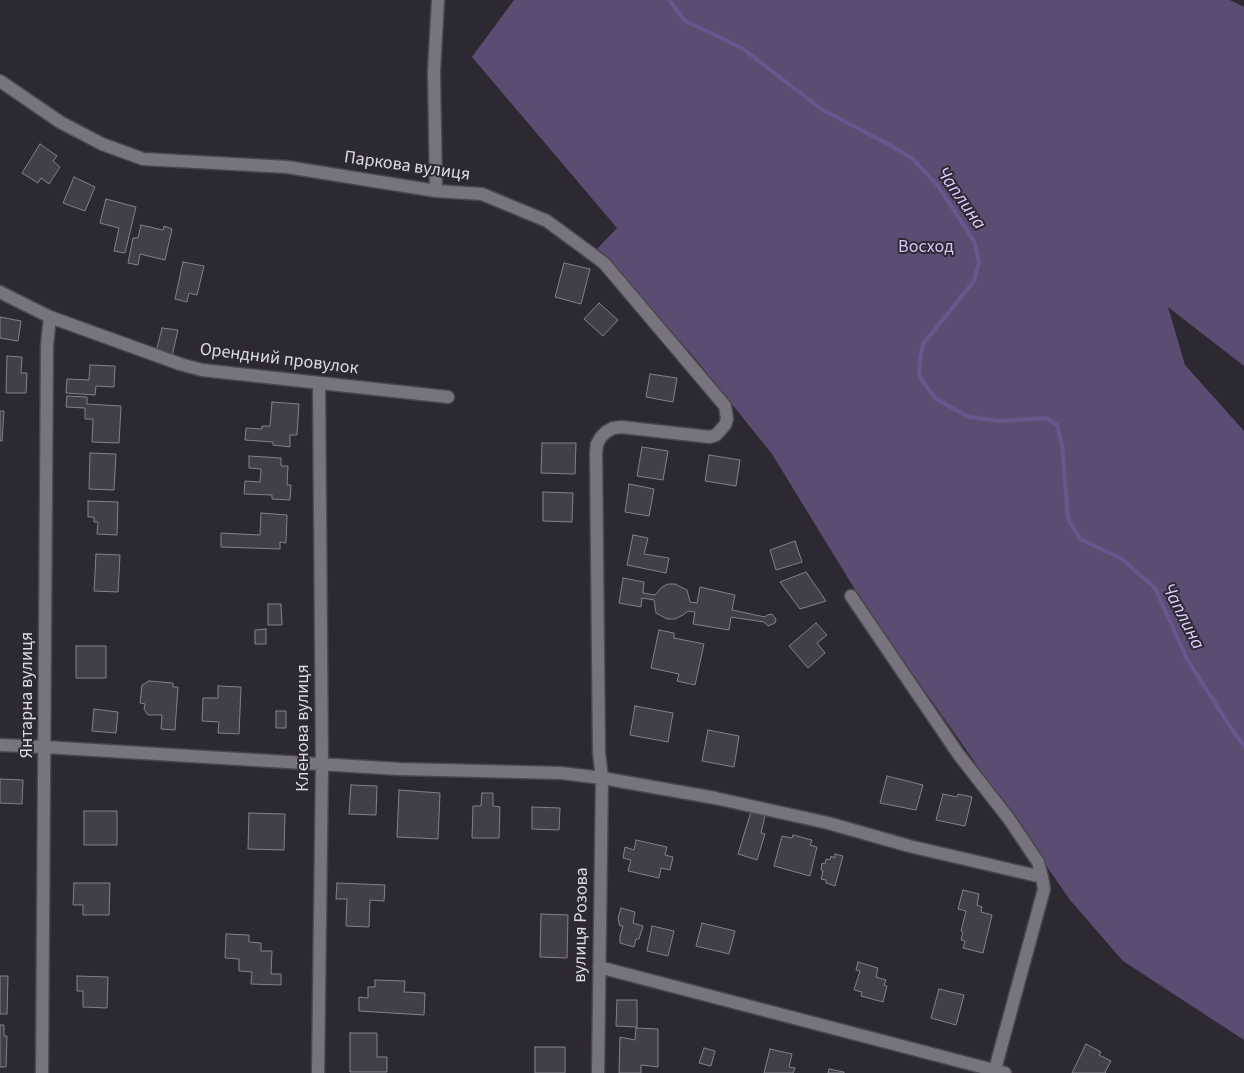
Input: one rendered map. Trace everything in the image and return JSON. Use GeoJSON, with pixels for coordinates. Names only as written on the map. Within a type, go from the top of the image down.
{"type":"FeatureCollection","features":[{"type":"Feature","properties":{"kind":"street"},"geometry":{"type":"LineString","coordinates":[[436,191],[434,71],[438,0]]}},
{"type":"Feature","properties":{"kind":"street","name":"Паркова вулиця"},"geometry":{"type":"LineString","coordinates":[[0,81],[60,122],[102,144],[143,159],[287,167],[436,191],[482,194],[547,221],[604,263],[725,406],[727,419],[725,425]]}},
{"type":"Feature","properties":{"kind":"street","name":"Орендний провулок"},"geometry":{"type":"LineString","coordinates":[[0,292],[50,317],[180,364],[202,370],[448,398]]}},
{"type":"Feature","properties":{"kind":"street","name":"Янтарна вулиця"},"geometry":{"type":"LineString","coordinates":[[42,1073],[47,345],[50,317]]}},
{"type":"Feature","properties":{"kind":"street","name":"Кленова вулиця"},"geometry":{"type":"LineString","coordinates":[[318,1073],[322,765],[319,383]]}},
{"type":"Feature","properties":{"kind":"street","name":"вулиця Розова"},"geometry":{"type":"LineString","coordinates":[[598,1073],[602,778],[599,753],[597,444],[606,432],[613,428],[621,427],[703,437],[716,435],[725,425]]}},
{"type":"Feature","properties":{"kind":"street"},"geometry":{"type":"LineString","coordinates":[[600,967],[998,1072],[1028,942],[1044,889],[1038,862],[1009,819],[959,755],[851,596]]}},
{"type":"Feature","properties":{"kind":"street"},"geometry":{"type":"LineString","coordinates":[[0,746],[45,746],[400,769],[561,773],[602,778],[724,800],[828,823],[909,846],[1042,877]]}},
{"type":"Feature","properties":{"kind":"green space","name":"Восход"},"geometry":{"type":"Polygon","coordinates":[[[514,0],[1230,0],[1244,7],[1244,366],[1168,307],[1185,365],[1244,431],[1244,1040],[1123,961],[1070,900],[870,614],[772,454],[694,357],[596,250],[617,228],[472,57],[514,0]]]}},
{"type":"Feature","properties":{"kind":"building"},"geometry":{"type":"Polygon","coordinates":[[[40,144],[57,156],[53,161],[60,167],[49,184],[41,178],[38,183],[22,173],[40,144]]]}},
{"type":"Feature","properties":{"kind":"building"},"geometry":{"type":"Polygon","coordinates":[[[74,177],[95,187],[85,211],[63,203],[74,177]]]}},
{"type":"Feature","properties":{"kind":"building"},"geometry":{"type":"Polygon","coordinates":[[[106,199],[136,207],[125,253],[114,251],[119,228],[100,223],[106,199]]]}},
{"type":"Feature","properties":{"kind":"building"},"geometry":{"type":"Polygon","coordinates":[[[141,225],[163,230],[164,226],[172,229],[165,260],[140,254],[138,265],[128,263],[133,238],[138,238],[141,225]]]}},
{"type":"Feature","properties":{"kind":"building"},"geometry":{"type":"Polygon","coordinates":[[[183,262],[204,266],[197,295],[189,293],[187,302],[175,299],[183,262]]]}},
{"type":"Feature","properties":{"kind":"building"},"geometry":{"type":"Polygon","coordinates":[[[564,263],[590,269],[581,304],[555,297],[564,263]]]}},
{"type":"Feature","properties":{"kind":"building"},"geometry":{"type":"Polygon","coordinates":[[[599,303],[618,320],[603,336],[584,319],[599,303]]]}},
{"type":"Feature","properties":{"kind":"building"},"geometry":{"type":"Polygon","coordinates":[[[0,317],[21,321],[18,341],[0,338],[0,317]]]}},
{"type":"Feature","properties":{"kind":"building"},"geometry":{"type":"Polygon","coordinates":[[[162,328],[178,330],[172,356],[156,352],[162,328]]]}},
{"type":"Feature","properties":{"kind":"building"},"geometry":{"type":"Polygon","coordinates":[[[7,356],[22,357],[21,373],[27,373],[26,393],[6,393],[7,356]]]}},
{"type":"Feature","properties":{"kind":"building"},"geometry":{"type":"Polygon","coordinates":[[[90,365],[115,366],[114,387],[96,386],[95,395],[66,393],[67,379],[89,380],[90,365]]]}},
{"type":"Feature","properties":{"kind":"building"},"geometry":{"type":"Polygon","coordinates":[[[650,374],[677,378],[673,402],[646,397],[650,374]]]}},
{"type":"Feature","properties":{"kind":"building"},"geometry":{"type":"Polygon","coordinates":[[[67,396],[87,397],[87,404],[121,406],[119,443],[92,442],[93,419],[85,419],[85,408],[66,407],[67,396]]]}},
{"type":"Feature","properties":{"kind":"building"},"geometry":{"type":"Polygon","coordinates":[[[272,402],[299,404],[297,435],[290,435],[290,447],[273,445],[273,442],[245,440],[246,428],[262,429],[262,426],[270,426],[272,402]]]}},
{"type":"Feature","properties":{"kind":"building"},"geometry":{"type":"Polygon","coordinates":[[[0,411],[4,411],[2,441],[0,441],[0,411]]]}},
{"type":"Feature","properties":{"kind":"building"},"geometry":{"type":"Polygon","coordinates":[[[542,443],[576,443],[575,474],[541,473],[542,443]]]}},
{"type":"Feature","properties":{"kind":"building"},"geometry":{"type":"Polygon","coordinates":[[[642,447],[668,451],[663,480],[637,476],[642,447]]]}},
{"type":"Feature","properties":{"kind":"building"},"geometry":{"type":"Polygon","coordinates":[[[90,453],[116,454],[114,490],[89,489],[90,453]]]}},
{"type":"Feature","properties":{"kind":"building"},"geometry":{"type":"Polygon","coordinates":[[[709,455],[740,460],[736,486],[705,481],[709,455]]]}},
{"type":"Feature","properties":{"kind":"building"},"geometry":{"type":"Polygon","coordinates":[[[249,456],[281,458],[281,466],[288,466],[287,485],[291,485],[290,500],[272,499],[272,495],[244,494],[245,481],[260,482],[261,469],[249,468],[249,456]]]}},
{"type":"Feature","properties":{"kind":"building"},"geometry":{"type":"Polygon","coordinates":[[[629,484],[654,489],[649,516],[625,512],[629,484]]]}},
{"type":"Feature","properties":{"kind":"building"},"geometry":{"type":"Polygon","coordinates":[[[543,492],[573,493],[572,522],[543,521],[543,492]]]}},
{"type":"Feature","properties":{"kind":"building"},"geometry":{"type":"Polygon","coordinates":[[[88,501],[118,502],[117,535],[97,534],[98,522],[94,522],[94,517],[88,517],[88,501]]]}},
{"type":"Feature","properties":{"kind":"building"},"geometry":{"type":"Polygon","coordinates":[[[261,513],[287,515],[286,543],[280,542],[280,549],[221,547],[221,533],[260,535],[261,513]]]}},
{"type":"Feature","properties":{"kind":"building"},"geometry":{"type":"Polygon","coordinates":[[[633,535],[648,538],[644,554],[669,558],[666,573],[627,565],[633,535]]]}},
{"type":"Feature","properties":{"kind":"building"},"geometry":{"type":"Polygon","coordinates":[[[795,541],[802,562],[776,570],[770,550],[795,541]]]}},
{"type":"Feature","properties":{"kind":"building"},"geometry":{"type":"Polygon","coordinates":[[[96,554],[120,555],[118,592],[94,591],[96,554]]]}},
{"type":"Feature","properties":{"kind":"building"},"geometry":{"type":"Polygon","coordinates":[[[806,572],[826,601],[800,609],[780,582],[806,572]]]}},
{"type":"Feature","properties":{"kind":"building"},"geometry":{"type":"Polygon","coordinates":[[[623,578],[644,582],[643,593],[655,595],[662,587],[668,584],[675,584],[687,590],[690,602],[697,603],[700,587],[735,595],[732,610],[765,617],[772,614],[776,619],[775,623],[768,626],[764,622],[731,617],[729,630],[693,624],[695,612],[688,611],[675,619],[667,619],[656,613],[654,600],[642,598],[641,607],[619,603],[623,578]]]}},
{"type":"Feature","properties":{"kind":"building"},"geometry":{"type":"Polygon","coordinates":[[[268,604],[281,604],[282,625],[268,625],[268,604]]]}},
{"type":"Feature","properties":{"kind":"building"},"geometry":{"type":"Polygon","coordinates":[[[816,623],[827,635],[817,643],[825,653],[808,668],[789,646],[816,623]]]}},
{"type":"Feature","properties":{"kind":"building"},"geometry":{"type":"Polygon","coordinates":[[[266,629],[266,644],[255,644],[255,630],[266,629]]]}},
{"type":"Feature","properties":{"kind":"building"},"geometry":{"type":"Polygon","coordinates":[[[659,630],[674,633],[674,638],[704,644],[695,685],[677,681],[679,674],[651,668],[659,630]]]}},
{"type":"Feature","properties":{"kind":"building"},"geometry":{"type":"Polygon","coordinates":[[[76,646],[106,646],[106,678],[76,678],[76,646]]]}},
{"type":"Feature","properties":{"kind":"building"},"geometry":{"type":"Polygon","coordinates":[[[149,681],[173,683],[173,687],[178,687],[175,730],[161,729],[162,715],[148,715],[144,709],[145,704],[140,703],[142,685],[149,681]]]}},
{"type":"Feature","properties":{"kind":"building"},"geometry":{"type":"Polygon","coordinates":[[[218,686],[241,687],[239,734],[218,733],[219,722],[202,721],[203,698],[218,698],[218,686]]]}},
{"type":"Feature","properties":{"kind":"building"},"geometry":{"type":"Polygon","coordinates":[[[635,706],[673,713],[668,742],[630,735],[635,706]]]}},
{"type":"Feature","properties":{"kind":"building"},"geometry":{"type":"Polygon","coordinates":[[[94,709],[118,712],[116,733],[92,731],[94,709]]]}},
{"type":"Feature","properties":{"kind":"building"},"geometry":{"type":"Polygon","coordinates":[[[276,711],[286,711],[286,728],[276,728],[276,711]]]}},
{"type":"Feature","properties":{"kind":"building"},"geometry":{"type":"Polygon","coordinates":[[[708,730],[739,736],[734,767],[702,761],[708,730]]]}},
{"type":"Feature","properties":{"kind":"building"},"geometry":{"type":"Polygon","coordinates":[[[887,776],[923,785],[916,810],[880,803],[887,776]]]}},
{"type":"Feature","properties":{"kind":"building"},"geometry":{"type":"Polygon","coordinates":[[[0,779],[23,780],[22,804],[0,803],[0,779]]]}},
{"type":"Feature","properties":{"kind":"building"},"geometry":{"type":"Polygon","coordinates":[[[351,785],[377,786],[376,815],[349,814],[351,785]]]}},
{"type":"Feature","properties":{"kind":"building"},"geometry":{"type":"Polygon","coordinates":[[[399,790],[440,793],[438,839],[397,837],[399,790]]]}},
{"type":"Feature","properties":{"kind":"building"},"geometry":{"type":"Polygon","coordinates":[[[482,793],[493,793],[493,806],[500,807],[499,838],[472,838],[473,806],[481,806],[482,793]]]}},
{"type":"Feature","properties":{"kind":"building"},"geometry":{"type":"Polygon","coordinates":[[[943,794],[957,797],[958,794],[972,797],[965,826],[936,820],[943,794]]]}},
{"type":"Feature","properties":{"kind":"building"},"geometry":{"type":"Polygon","coordinates":[[[532,807],[560,808],[559,830],[532,829],[532,807]]]}},
{"type":"Feature","properties":{"kind":"building"},"geometry":{"type":"Polygon","coordinates":[[[84,811],[117,811],[117,845],[84,845],[84,811]]]}},
{"type":"Feature","properties":{"kind":"building"},"geometry":{"type":"Polygon","coordinates":[[[751,812],[765,816],[761,833],[765,834],[757,860],[738,854],[751,812]]]}},
{"type":"Feature","properties":{"kind":"building"},"geometry":{"type":"Polygon","coordinates":[[[249,813],[285,814],[284,850],[248,849],[249,813]]]}},
{"type":"Feature","properties":{"kind":"building"},"geometry":{"type":"Polygon","coordinates":[[[793,835],[812,840],[810,845],[817,847],[810,876],[774,866],[782,836],[792,838],[793,835]]]}},
{"type":"Feature","properties":{"kind":"building"},"geometry":{"type":"Polygon","coordinates":[[[636,840],[667,847],[665,855],[673,857],[670,870],[661,868],[659,878],[628,871],[631,860],[623,858],[625,847],[634,850],[636,840]]]}},
{"type":"Feature","properties":{"kind":"building"},"geometry":{"type":"Polygon","coordinates":[[[835,854],[843,856],[835,886],[821,879],[823,871],[821,870],[822,863],[825,864],[826,859],[830,860],[831,856],[835,858],[835,854]]]}},
{"type":"Feature","properties":{"kind":"building"},"geometry":{"type":"Polygon","coordinates":[[[74,883],[110,883],[109,915],[83,915],[83,905],[73,905],[74,883]]]}},
{"type":"Feature","properties":{"kind":"building"},"geometry":{"type":"Polygon","coordinates":[[[337,883],[385,885],[384,901],[370,900],[369,927],[346,926],[347,899],[336,899],[337,883]]]}},
{"type":"Feature","properties":{"kind":"building"},"geometry":{"type":"Polygon","coordinates":[[[963,890],[979,894],[977,905],[982,907],[981,912],[992,915],[983,953],[963,948],[965,941],[961,940],[963,932],[961,931],[966,911],[958,909],[963,890]]]}},
{"type":"Feature","properties":{"kind":"building"},"geometry":{"type":"Polygon","coordinates":[[[621,908],[635,912],[633,923],[643,926],[634,947],[620,943],[623,926],[620,926],[618,918],[621,908]]]}},
{"type":"Feature","properties":{"kind":"building"},"geometry":{"type":"Polygon","coordinates":[[[541,914],[568,915],[567,958],[540,957],[541,914]]]}},
{"type":"Feature","properties":{"kind":"building"},"geometry":{"type":"Polygon","coordinates":[[[702,923],[735,931],[729,954],[696,946],[702,923]]]}},
{"type":"Feature","properties":{"kind":"building"},"geometry":{"type":"Polygon","coordinates":[[[652,926],[674,931],[668,956],[647,951],[652,926]]]}},
{"type":"Feature","properties":{"kind":"building"},"geometry":{"type":"Polygon","coordinates":[[[226,934],[249,935],[249,942],[261,943],[261,951],[272,951],[271,974],[281,974],[281,985],[251,984],[252,972],[239,971],[239,959],[225,958],[226,934]]]}},
{"type":"Feature","properties":{"kind":"building"},"geometry":{"type":"Polygon","coordinates":[[[858,962],[878,968],[876,977],[886,980],[884,985],[887,986],[883,1002],[861,996],[862,992],[854,990],[860,971],[856,970],[858,962]]]}},
{"type":"Feature","properties":{"kind":"building"},"geometry":{"type":"Polygon","coordinates":[[[0,976],[8,976],[7,1014],[0,1014],[0,976]]]}},
{"type":"Feature","properties":{"kind":"building"},"geometry":{"type":"Polygon","coordinates":[[[77,976],[108,977],[107,1008],[83,1007],[83,991],[77,991],[77,976]]]}},
{"type":"Feature","properties":{"kind":"building"},"geometry":{"type":"Polygon","coordinates":[[[375,980],[405,981],[404,992],[425,993],[424,1015],[359,1011],[359,997],[368,998],[368,987],[375,987],[375,980]]]}},
{"type":"Feature","properties":{"kind":"building"},"geometry":{"type":"Polygon","coordinates":[[[939,989],[964,995],[956,1025],[931,1018],[939,989]]]}},
{"type":"Feature","properties":{"kind":"building"},"geometry":{"type":"Polygon","coordinates":[[[617,1000],[637,1000],[637,1027],[616,1026],[617,1000]]]}},
{"type":"Feature","properties":{"kind":"building"},"geometry":{"type":"Polygon","coordinates":[[[0,1025],[4,1025],[4,1036],[7,1036],[6,1067],[0,1067],[0,1025]]]}},
{"type":"Feature","properties":{"kind":"building"},"geometry":{"type":"Polygon","coordinates":[[[636,1028],[658,1029],[658,1067],[641,1065],[641,1073],[619,1073],[620,1037],[635,1040],[636,1028]]]}},
{"type":"Feature","properties":{"kind":"building"},"geometry":{"type":"Polygon","coordinates":[[[350,1033],[377,1033],[377,1057],[387,1057],[387,1072],[350,1072],[350,1033]]]}},
{"type":"Feature","properties":{"kind":"building"},"geometry":{"type":"Polygon","coordinates":[[[1086,1044],[1101,1052],[1099,1055],[1111,1061],[1106,1073],[1072,1073],[1086,1044]]]}},
{"type":"Feature","properties":{"kind":"building"},"geometry":{"type":"Polygon","coordinates":[[[535,1047],[565,1047],[565,1073],[535,1073],[535,1047]]]}},
{"type":"Feature","properties":{"kind":"building"},"geometry":{"type":"Polygon","coordinates":[[[704,1048],[715,1051],[711,1066],[699,1063],[704,1048]]]}},
{"type":"Feature","properties":{"kind":"building"},"geometry":{"type":"Polygon","coordinates":[[[770,1049],[792,1054],[789,1067],[795,1068],[793,1073],[764,1073],[770,1049]]]}},
{"type":"Feature","properties":{"kind":"building"},"geometry":{"type":"Polygon","coordinates":[[[829,1069],[844,1072],[844,1073],[828,1073],[829,1069]]]}},
{"type":"Feature","properties":{"kind":"waterway","name":"Чаплина"},"geometry":{"type":"LineString","coordinates":[[669,0],[685,21],[742,48],[821,109],[913,159],[938,186],[974,241],[979,262],[974,281],[923,344],[919,376],[936,399],[969,417],[1001,421],[1046,418],[1057,425],[1062,445],[1068,519],[1080,539],[1122,559],[1155,588],[1187,659],[1244,746]]}}]}
